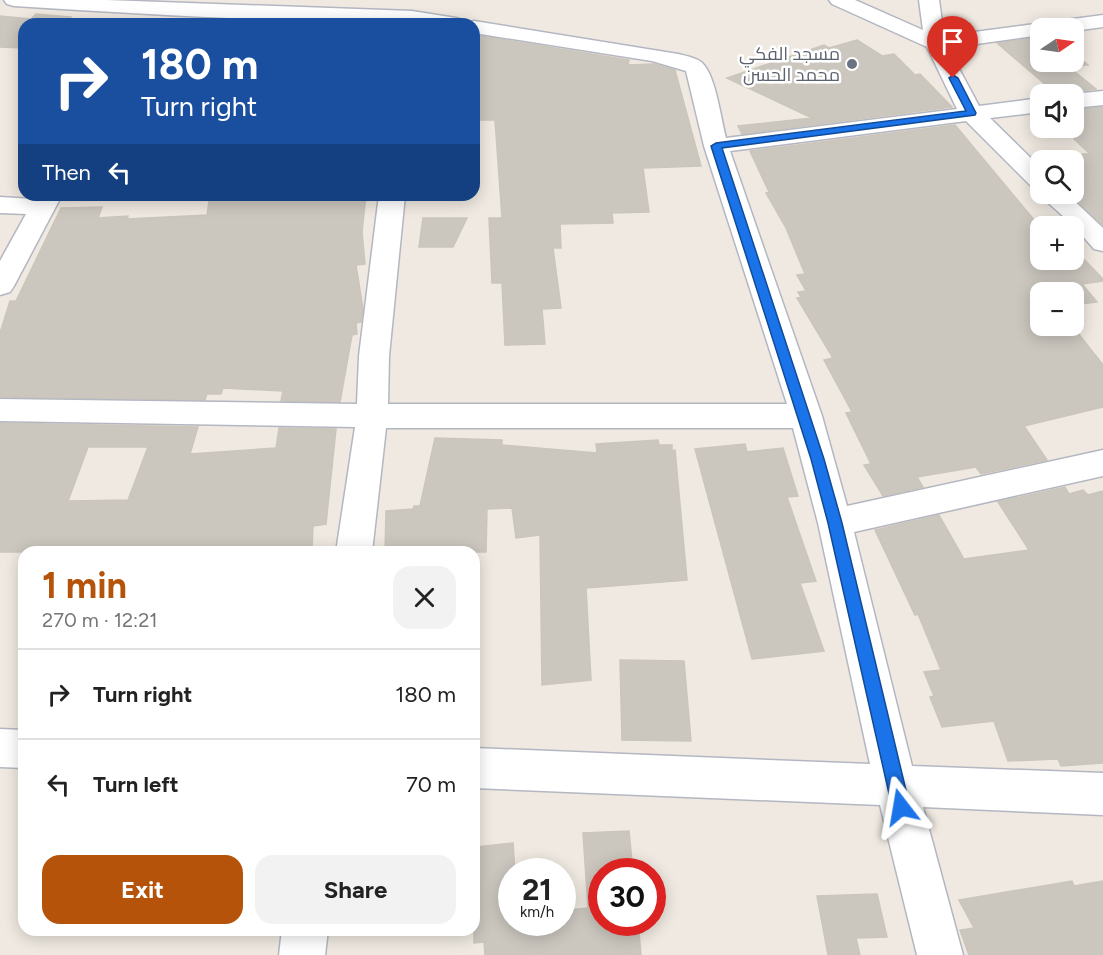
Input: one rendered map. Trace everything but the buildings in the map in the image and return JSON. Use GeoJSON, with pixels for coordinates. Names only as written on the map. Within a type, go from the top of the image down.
{"type":"FeatureCollection","features":[{"type":"Feature","properties":{"kind":"street"},"geometry":{"type":"LineString","coordinates":[[14,0],[152,11],[415,14],[431,18]]}},
{"type":"Feature","properties":{"kind":"street"},"geometry":{"type":"LineString","coordinates":[[839,0],[935,43],[1030,30]]}},
{"type":"Feature","properties":{"kind":"street"},"geometry":{"type":"LineString","coordinates":[[929,0],[935,43],[971,113],[1030,171]]}},
{"type":"Feature","properties":{"kind":"street"},"geometry":{"type":"LineString","coordinates":[[1084,23],[1103,21]]}},
{"type":"Feature","properties":{"kind":"street"},"geometry":{"type":"LineString","coordinates":[[480,28],[678,60],[695,68],[700,78],[716,146],[806,417],[835,523],[896,786],[940,955]]}},
{"type":"Feature","properties":{"kind":"street"},"geometry":{"type":"LineString","coordinates":[[1084,100],[1103,98]]}},
{"type":"Feature","properties":{"kind":"street"},"geometry":{"type":"LineString","coordinates":[[716,146],[1030,106]]}},
{"type":"Feature","properties":{"kind":"street"},"geometry":{"type":"LineString","coordinates":[[0,205],[46,201]]}},
{"type":"Feature","properties":{"kind":"street"},"geometry":{"type":"LineString","coordinates":[[0,286],[46,201]]}},
{"type":"Feature","properties":{"kind":"street"},"geometry":{"type":"LineString","coordinates":[[355,546],[372,416],[374,357],[391,201]]}},
{"type":"Feature","properties":{"kind":"street"},"geometry":{"type":"LineString","coordinates":[[1063,204],[1103,243]]}},
{"type":"Feature","properties":{"kind":"street"},"geometry":{"type":"LineString","coordinates":[[0,410],[372,416],[806,417]]}},
{"type":"Feature","properties":{"kind":"street"},"geometry":{"type":"LineString","coordinates":[[835,523],[1103,463]]}},
{"type":"Feature","properties":{"kind":"street"},"geometry":{"type":"LineString","coordinates":[[0,748],[18,749]]}},
{"type":"Feature","properties":{"kind":"street"},"geometry":{"type":"LineString","coordinates":[[480,768],[1103,794]]}},
{"type":"Feature","properties":{"kind":"street"},"geometry":{"type":"LineString","coordinates":[[302,955],[304,936]]}},
{"type":"Feature","properties":{"kind":"place","name":"مسجد الفكي محمد الحسن"},"geometry":{"type":"Point","coordinates":[852,64]}},
{"type":"Feature","properties":{"kind":"route"},"geometry":{"type":"LineString","coordinates":[[901,807],[818,459],[716,146],[971,113],[953,78]]}}]}
